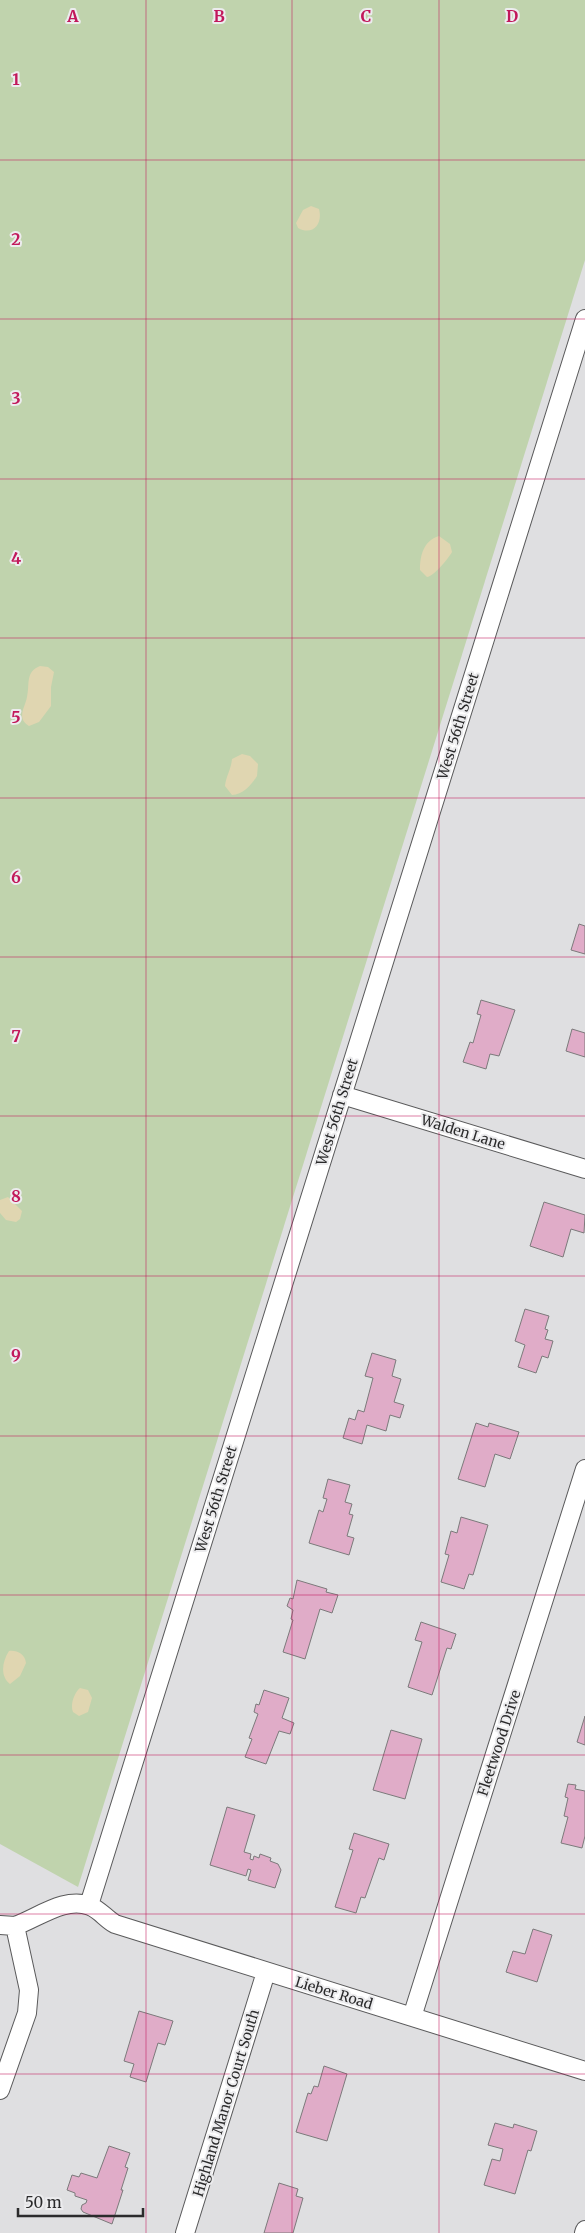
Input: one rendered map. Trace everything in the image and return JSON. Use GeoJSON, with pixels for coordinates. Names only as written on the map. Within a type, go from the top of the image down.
{"type":"FeatureCollection","features":[{"type":"Feature","properties":{"kind":"street","name":"West 56th Street"},"geometry":{"type":"LineString","coordinates":[[89,1905],[585,320]]}},
{"type":"Feature","properties":{"kind":"street","name":"Walden Lane"},"geometry":{"type":"LineString","coordinates":[[342,1095],[585,1169]]}},
{"type":"Feature","properties":{"kind":"street","name":"Fleetwood Drive"},"geometry":{"type":"LineString","coordinates":[[412,2017],[585,1468]]}},
{"type":"Feature","properties":{"kind":"street"},"geometry":{"type":"LineString","coordinates":[[0,2090],[26,2013],[28,1996],[28,1978],[8,1925],[33,1920],[61,1906],[78,1903],[89,1905]]}},
{"type":"Feature","properties":{"kind":"street","name":"Lieber Road"},"geometry":{"type":"LineString","coordinates":[[89,1905],[115,1924],[585,2070]]}},
{"type":"Feature","properties":{"kind":"street","name":"Highland Manor Court South"},"geometry":{"type":"LineString","coordinates":[[185,2233],[266,1972]]}},
{"type":"Feature","properties":{"kind":"green space"},"geometry":{"type":"Polygon","coordinates":[[[0,0],[585,0],[585,260],[78,1887],[0,1844],[0,0]]]}},
{"type":"Feature","properties":{"kind":"sand"},"geometry":{"type":"Polygon","coordinates":[[[311,206],[319,209],[320,219],[318,224],[308,231],[298,228],[296,223],[303,210],[311,206]]]}},
{"type":"Feature","properties":{"kind":"sand"},"geometry":{"type":"Polygon","coordinates":[[[439,536],[450,544],[452,552],[437,570],[427,577],[420,570],[423,550],[429,541],[439,536]]]}},
{"type":"Feature","properties":{"kind":"sand"},"geometry":{"type":"Polygon","coordinates":[[[40,666],[48,667],[54,672],[51,687],[51,706],[39,722],[29,726],[23,720],[22,713],[27,697],[30,675],[40,666]]]}},
{"type":"Feature","properties":{"kind":"sand"},"geometry":{"type":"Polygon","coordinates":[[[242,754],[250,756],[258,764],[257,776],[250,786],[236,795],[232,795],[225,786],[232,759],[242,754]]]}},
{"type":"Feature","properties":{"kind":"sand"},"geometry":{"type":"Polygon","coordinates":[[[8,1197],[22,1211],[20,1219],[16,1222],[6,1220],[0,1213],[0,1200],[8,1197]]]}},
{"type":"Feature","properties":{"kind":"sand"},"geometry":{"type":"Polygon","coordinates":[[[9,1651],[20,1653],[26,1663],[20,1676],[10,1684],[3,1673],[9,1651]]]}},
{"type":"Feature","properties":{"kind":"sand"},"geometry":{"type":"Polygon","coordinates":[[[80,1688],[88,1690],[92,1698],[88,1712],[79,1716],[73,1712],[72,1703],[74,1696],[80,1688]]]}},
{"type":"Feature","properties":{"kind":"building"},"geometry":{"type":"Polygon","coordinates":[[[579,924],[585,926],[585,954],[571,950],[579,924]]]}},
{"type":"Feature","properties":{"kind":"building"},"geometry":{"type":"Polygon","coordinates":[[[481,1000],[515,1010],[499,1056],[490,1054],[486,1069],[463,1062],[470,1042],[473,1043],[481,1015],[477,1014],[481,1000]]]}},
{"type":"Feature","properties":{"kind":"building"},"geometry":{"type":"Polygon","coordinates":[[[572,1029],[585,1033],[585,1057],[566,1051],[572,1029]]]}},
{"type":"Feature","properties":{"kind":"building"},"geometry":{"type":"Polygon","coordinates":[[[544,1202],[585,1215],[584,1233],[571,1229],[563,1257],[530,1246],[544,1202]]]}},
{"type":"Feature","properties":{"kind":"building"},"geometry":{"type":"Polygon","coordinates":[[[525,1309],[549,1316],[545,1329],[548,1330],[545,1339],[553,1341],[548,1358],[542,1356],[536,1373],[518,1367],[525,1345],[515,1341],[525,1309]]]}},
{"type":"Feature","properties":{"kind":"building"},"geometry":{"type":"Polygon","coordinates":[[[372,1353],[396,1360],[392,1376],[401,1379],[394,1402],[404,1405],[400,1418],[390,1415],[386,1431],[367,1425],[362,1444],[343,1438],[349,1418],[355,1420],[358,1410],[364,1412],[373,1378],[365,1376],[372,1353]]]}},
{"type":"Feature","properties":{"kind":"building"},"geometry":{"type":"Polygon","coordinates":[[[476,1423],[488,1427],[489,1423],[519,1432],[510,1459],[495,1454],[485,1487],[458,1479],[476,1423]]]}},
{"type":"Feature","properties":{"kind":"building"},"geometry":{"type":"Polygon","coordinates":[[[328,1479],[350,1485],[345,1502],[352,1504],[349,1514],[353,1515],[347,1536],[354,1538],[349,1555],[309,1543],[319,1510],[323,1512],[327,1499],[323,1498],[328,1479]]]}},
{"type":"Feature","properties":{"kind":"building"},"geometry":{"type":"Polygon","coordinates":[[[461,1517],[488,1525],[473,1575],[469,1574],[464,1589],[441,1582],[449,1555],[445,1554],[451,1531],[457,1533],[461,1517]]]}},
{"type":"Feature","properties":{"kind":"building"},"geometry":{"type":"Polygon","coordinates":[[[297,1580],[327,1589],[326,1592],[338,1595],[332,1613],[320,1609],[305,1659],[283,1652],[293,1620],[291,1619],[293,1610],[287,1606],[290,1598],[293,1599],[297,1580]]]}},
{"type":"Feature","properties":{"kind":"building"},"geometry":{"type":"Polygon","coordinates":[[[421,1622],[456,1634],[451,1649],[447,1648],[432,1695],[408,1687],[422,1642],[415,1640],[421,1622]]]}},
{"type":"Feature","properties":{"kind":"building"},"geometry":{"type":"Polygon","coordinates":[[[264,1690],[289,1698],[282,1718],[294,1723],[290,1734],[279,1731],[266,1764],[245,1757],[252,1739],[249,1738],[258,1714],[254,1712],[256,1704],[259,1705],[264,1690]]]}},
{"type":"Feature","properties":{"kind":"building"},"geometry":{"type":"Polygon","coordinates":[[[585,1716],[585,1745],[577,1742],[585,1716]]]}},
{"type":"Feature","properties":{"kind":"building"},"geometry":{"type":"Polygon","coordinates":[[[391,1730],[422,1739],[405,1799],[373,1790],[391,1730]]]}},
{"type":"Feature","properties":{"kind":"building"},"geometry":{"type":"Polygon","coordinates":[[[568,1784],[576,1785],[575,1789],[585,1791],[585,1836],[582,1848],[561,1843],[568,1817],[564,1816],[568,1798],[565,1797],[568,1784]]]}},
{"type":"Feature","properties":{"kind":"building"},"geometry":{"type":"Polygon","coordinates":[[[227,1807],[255,1815],[244,1852],[251,1854],[250,1859],[253,1860],[254,1856],[259,1858],[260,1854],[271,1858],[270,1861],[278,1864],[281,1870],[275,1888],[248,1880],[251,1870],[248,1869],[246,1876],[210,1865],[227,1807]]]}},
{"type":"Feature","properties":{"kind":"building"},"geometry":{"type":"Polygon","coordinates":[[[354,1833],[389,1844],[384,1860],[379,1858],[365,1898],[361,1897],[356,1913],[335,1907],[353,1850],[349,1849],[354,1833]]]}},
{"type":"Feature","properties":{"kind":"building"},"geometry":{"type":"Polygon","coordinates":[[[533,1929],[552,1935],[537,1982],[506,1972],[513,1951],[525,1954],[533,1929]]]}},
{"type":"Feature","properties":{"kind":"building"},"geometry":{"type":"Polygon","coordinates":[[[139,2011],[173,2021],[165,2045],[158,2043],[146,2082],[130,2077],[134,2064],[124,2061],[139,2011]]]}},
{"type":"Feature","properties":{"kind":"building"},"geometry":{"type":"Polygon","coordinates":[[[324,2066],[347,2074],[327,2141],[296,2132],[308,2093],[311,2094],[314,2086],[318,2087],[324,2066]]]}},
{"type":"Feature","properties":{"kind":"building"},"geometry":{"type":"Polygon","coordinates":[[[495,2123],[513,2128],[514,2124],[537,2131],[531,2151],[528,2150],[515,2194],[484,2185],[492,2159],[500,2161],[503,2149],[488,2145],[495,2123]]]}},
{"type":"Feature","properties":{"kind":"building"},"geometry":{"type":"Polygon","coordinates":[[[109,2146],[130,2153],[125,2167],[128,2168],[121,2190],[123,2190],[112,2224],[83,2212],[81,2209],[82,2205],[87,2200],[75,2196],[75,2193],[67,2190],[72,2175],[79,2177],[81,2173],[97,2178],[109,2146]]]}},
{"type":"Feature","properties":{"kind":"building"},"geometry":{"type":"Polygon","coordinates":[[[279,2183],[298,2189],[296,2196],[303,2198],[293,2233],[264,2233],[279,2183]]]}}]}
